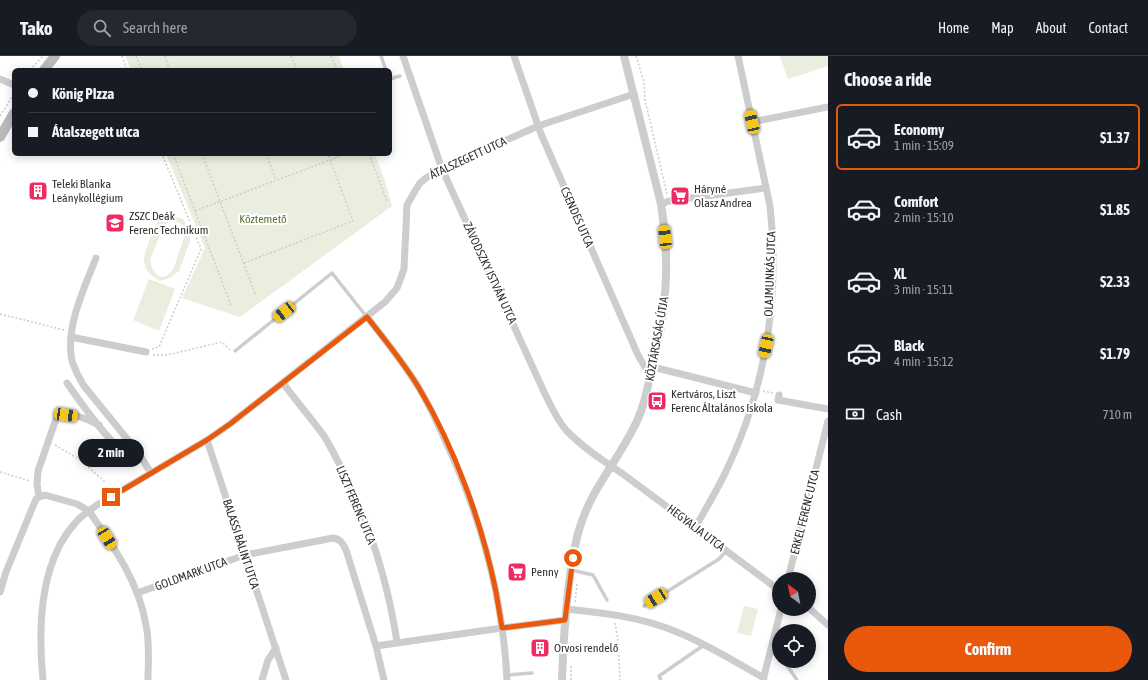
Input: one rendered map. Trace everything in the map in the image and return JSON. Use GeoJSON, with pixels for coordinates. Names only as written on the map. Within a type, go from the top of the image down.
{"type":"FeatureCollection","features":[{"type":"Feature","properties":{"kind":"main road"},"geometry":{"type":"LineString","coordinates":[[46,68],[56,56]]}},
{"type":"Feature","properties":{"kind":"main road"},"geometry":{"type":"LineString","coordinates":[[0,138],[12,116]]}},
{"type":"Feature","properties":{"kind":"street","name":"ZÁVODSZKY ISTVÁN UTCA"},"geometry":{"type":"LineString","coordinates":[[404,56],[442,169],[554,412],[566,429],[601,460],[612,467]]}},
{"type":"Feature","properties":{"kind":"street","name":"CSENDES UTCA"},"geometry":{"type":"LineString","coordinates":[[514,56],[538,126],[638,355],[646,369],[652,370]]}},
{"type":"Feature","properties":{"kind":"street","name":"KÖZTÁRSASÁG ÚTJA"},"geometry":{"type":"LineString","coordinates":[[562,680],[565,620],[570,610],[575,571],[577,536],[586,510],[598,486],[612,467],[634,427],[645,398],[660,333],[666,287],[665,237],[661,204],[624,56]]}},
{"type":"Feature","properties":{"kind":"street","name":"OLAJMUNKÁS UTCA"},"geometry":{"type":"LineString","coordinates":[[696,528],[737,448],[756,393],[766,346],[772,282],[772,227],[770,206],[738,56]]}},
{"type":"Feature","properties":{"kind":"street"},"geometry":{"type":"LineString","coordinates":[[0,79],[12,84]]}},
{"type":"Feature","properties":{"kind":"street","name":"ÁTALSZEGETT UTCA"},"geometry":{"type":"LineString","coordinates":[[44,680],[42,651],[42,607],[49,570],[63,538],[82,516],[207,440],[230,424],[385,302],[397,288],[406,260],[407,205],[409,199],[420,183],[426,178],[442,169],[538,126],[634,94]]}},
{"type":"Feature","properties":{"kind":"street"},"geometry":{"type":"LineString","coordinates":[[752,122],[828,107]]}},
{"type":"Feature","properties":{"kind":"street"},"geometry":{"type":"LineString","coordinates":[[661,204],[669,201],[766,188]]}},
{"type":"Feature","properties":{"kind":"street"},"geometry":{"type":"LineString","coordinates":[[96,258],[76,312],[72,334],[72,358],[78,376],[91,395],[137,451],[151,473]]}},
{"type":"Feature","properties":{"kind":"street"},"geometry":{"type":"LineString","coordinates":[[367,317],[419,388],[432,411],[463,480],[480,527],[496,592],[502,628],[507,677]]}},
{"type":"Feature","properties":{"kind":"street"},"geometry":{"type":"LineString","coordinates":[[72,334],[146,352]]}},
{"type":"Feature","properties":{"kind":"street"},"geometry":{"type":"LineString","coordinates":[[652,370],[756,393]]}},
{"type":"Feature","properties":{"kind":"street"},"geometry":{"type":"LineString","coordinates":[[67,383],[99,425],[124,452],[127,453],[137,451]]}},
{"type":"Feature","properties":{"kind":"street","name":"LISZT FERENC UTCA"},"geometry":{"type":"LineString","coordinates":[[283,383],[324,437],[361,509],[378,556],[397,642]]}},
{"type":"Feature","properties":{"kind":"street"},"geometry":{"type":"LineString","coordinates":[[779,395],[778,400],[828,409]]}},
{"type":"Feature","properties":{"kind":"street"},"geometry":{"type":"LineString","coordinates":[[39,497],[37,484],[38,471],[58,416],[77,416],[99,425]]}},
{"type":"Feature","properties":{"kind":"street","name":"ERKEL FERENC UTCA"},"geometry":{"type":"LineString","coordinates":[[790,572],[828,421]]}},
{"type":"Feature","properties":{"kind":"street","name":"BALASSI BÁLINT UTCA"},"geometry":{"type":"LineString","coordinates":[[207,440],[286,680]]}},
{"type":"Feature","properties":{"kind":"street","name":"HEGYALJA UTCA"},"geometry":{"type":"LineString","coordinates":[[612,467],[772,585]]}},
{"type":"Feature","properties":{"kind":"street"},"geometry":{"type":"LineString","coordinates":[[0,592],[6,572],[34,503],[39,497],[45,495],[77,504],[89,511],[122,562],[137,593],[148,635],[148,680]]}},
{"type":"Feature","properties":{"kind":"street","name":"GOLDMARK UTCA"},"geometry":{"type":"LineString","coordinates":[[137,593],[245,555],[333,538],[340,540],[346,550],[376,646]]}},
{"type":"Feature","properties":{"kind":"street"},"geometry":{"type":"LineString","coordinates":[[570,610],[614,615],[664,627],[705,644],[764,679],[779,616]]}},
{"type":"Feature","properties":{"kind":"street"},"geometry":{"type":"LineString","coordinates":[[816,614],[828,625]]}},
{"type":"Feature","properties":{"kind":"street"},"geometry":{"type":"LineString","coordinates":[[384,680],[376,646],[565,620]]}},
{"type":"Feature","properties":{"kind":"street"},"geometry":{"type":"LineString","coordinates":[[262,680],[268,660],[276,648]]}},
{"type":"Feature","properties":{"kind":"lane"},"geometry":{"type":"LineString","coordinates":[[381,56],[385,68]]}},
{"type":"Feature","properties":{"kind":"lane"},"geometry":{"type":"LineString","coordinates":[[392,78],[400,76]]}},
{"type":"Feature","properties":{"kind":"lane"},"geometry":{"type":"LineString","coordinates":[[235,351],[332,273],[367,317]]}},
{"type":"Feature","properties":{"kind":"lane"},"geometry":{"type":"LineString","coordinates":[[644,606],[720,559],[726,551]]}},
{"type":"Feature","properties":{"kind":"lane"},"geometry":{"type":"LineString","coordinates":[[575,571],[593,575],[607,600]]}},
{"type":"Feature","properties":{"kind":"lane"},"geometry":{"type":"LineString","coordinates":[[661,680],[659,676],[705,644]]}},
{"type":"Feature","properties":{"kind":"lane"},"geometry":{"type":"LineString","coordinates":[[789,668],[797,680]]}},
{"type":"Feature","properties":{"kind":"lane"},"geometry":{"type":"LineString","coordinates":[[507,677],[532,673]]}},
{"type":"Feature","properties":{"kind":"path"},"geometry":{"type":"LineString","coordinates":[[32,68],[43,56]]}},
{"type":"Feature","properties":{"kind":"path"},"geometry":{"type":"LineString","coordinates":[[122,56],[127,68]]}},
{"type":"Feature","properties":{"kind":"path"},"geometry":{"type":"LineString","coordinates":[[136,56],[141,68]]}},
{"type":"Feature","properties":{"kind":"path"},"geometry":{"type":"LineString","coordinates":[[165,56],[169,68]]}},
{"type":"Feature","properties":{"kind":"path"},"geometry":{"type":"LineString","coordinates":[[291,56],[296,68]]}},
{"type":"Feature","properties":{"kind":"path"},"geometry":{"type":"LineString","coordinates":[[331,56],[336,68]]}},
{"type":"Feature","properties":{"kind":"path"},"geometry":{"type":"LineString","coordinates":[[0,116],[12,98]]}},
{"type":"Feature","properties":{"kind":"path"},"geometry":{"type":"LineString","coordinates":[[146,352],[159,347],[201,249],[163,156]]}},
{"type":"Feature","properties":{"kind":"path"},"geometry":{"type":"LineString","coordinates":[[175,156],[231,305]]}},
{"type":"Feature","properties":{"kind":"path"},"geometry":{"type":"LineString","coordinates":[[203,156],[256,296]]}},
{"type":"Feature","properties":{"kind":"path"},"geometry":{"type":"LineString","coordinates":[[267,156],[276,181]]}},
{"type":"Feature","properties":{"kind":"path"},"geometry":{"type":"LineString","coordinates":[[244,263],[354,221],[329,156]]}},
{"type":"Feature","properties":{"kind":"path"},"geometry":{"type":"LineString","coordinates":[[195,211],[341,156]]}},
{"type":"Feature","properties":{"kind":"path"},"geometry":{"type":"LineString","coordinates":[[370,156],[387,201]]}},
{"type":"Feature","properties":{"kind":"path"},"geometry":{"type":"LineString","coordinates":[[0,314],[72,334]]}},
{"type":"Feature","properties":{"kind":"path"},"geometry":{"type":"LineString","coordinates":[[146,352],[153,355],[167,355],[222,342],[232,352],[235,351]]}},
{"type":"Feature","properties":{"kind":"path"},"geometry":{"type":"LineString","coordinates":[[48,441],[78,459],[105,482]]}},
{"type":"Feature","properties":{"kind":"path"},"geometry":{"type":"LineString","coordinates":[[0,472],[37,484]]}},
{"type":"Feature","properties":{"kind":"path"},"geometry":{"type":"LineString","coordinates":[[570,610],[575,571]]}},
{"type":"Feature","properties":{"kind":"path"},"geometry":{"type":"LineString","coordinates":[[614,615],[618,640],[620,680]]}},
{"type":"Feature","properties":{"kind":"path"},"geometry":{"type":"LineString","coordinates":[[571,665],[571,680]]}},
{"type":"Feature","properties":{"kind":"green space"},"geometry":{"type":"Polygon","coordinates":[[[125,56],[339,56],[343,68],[130,68],[125,56]]]}},
{"type":"Feature","properties":{"kind":"green space"},"geometry":{"type":"Polygon","coordinates":[[[828,56],[828,66],[788,79],[780,57],[828,56]]]}},
{"type":"Feature","properties":{"kind":"green space","name":"Köztemető"},"geometry":{"type":"Polygon","coordinates":[[[167,156],[376,156],[392,206],[240,317],[182,298],[205,248],[167,156]]]}},
{"type":"Feature","properties":{"kind":"green space"},"geometry":{"type":"Polygon","coordinates":[[[172,216],[183,219],[190,236],[190,241],[179,271],[170,278],[160,281],[151,275],[145,267],[144,257],[150,239],[160,219],[172,216]],[[174,221],[164,225],[150,260],[153,270],[161,277],[166,276],[173,270],[185,235],[184,229],[181,225],[174,221]]]}},
{"type":"Feature","properties":{"kind":"green space"},"geometry":{"type":"Polygon","coordinates":[[[149,279],[175,289],[159,331],[133,320],[149,279]]]}},
{"type":"Feature","properties":{"kind":"green space"},"geometry":{"type":"Polygon","coordinates":[[[744,606],[758,609],[751,636],[737,633],[744,606]]]}},
{"type":"Feature","properties":{"kind":"place","name":"Teleki Blanka Leánykollégium"},"geometry":{"type":"Point","coordinates":[38,191]}},
{"type":"Feature","properties":{"kind":"place","name":"Háryné Olasz Andrea"},"geometry":{"type":"Point","coordinates":[680,196]}},
{"type":"Feature","properties":{"kind":"place","name":"ZSZC Deák Ferenc Technikum"},"geometry":{"type":"Point","coordinates":[115,223]}},
{"type":"Feature","properties":{"kind":"place","name":"Kertváros, Liszt Ferenc Általános Iskola"},"geometry":{"type":"Point","coordinates":[657,401]}},
{"type":"Feature","properties":{"kind":"place","name":"Penny"},"geometry":{"type":"Point","coordinates":[517,572]}},
{"type":"Feature","properties":{"kind":"place","name":"Orvosi rendelő"},"geometry":{"type":"Point","coordinates":[540,648]}},
{"type":"Feature","properties":{"kind":"route"},"geometry":{"type":"LineString","coordinates":[[111,497],[207,440],[230,424],[367,317],[419,388],[432,411],[463,480],[480,527],[488,556],[502,628],[565,620],[573,558]]}}]}
